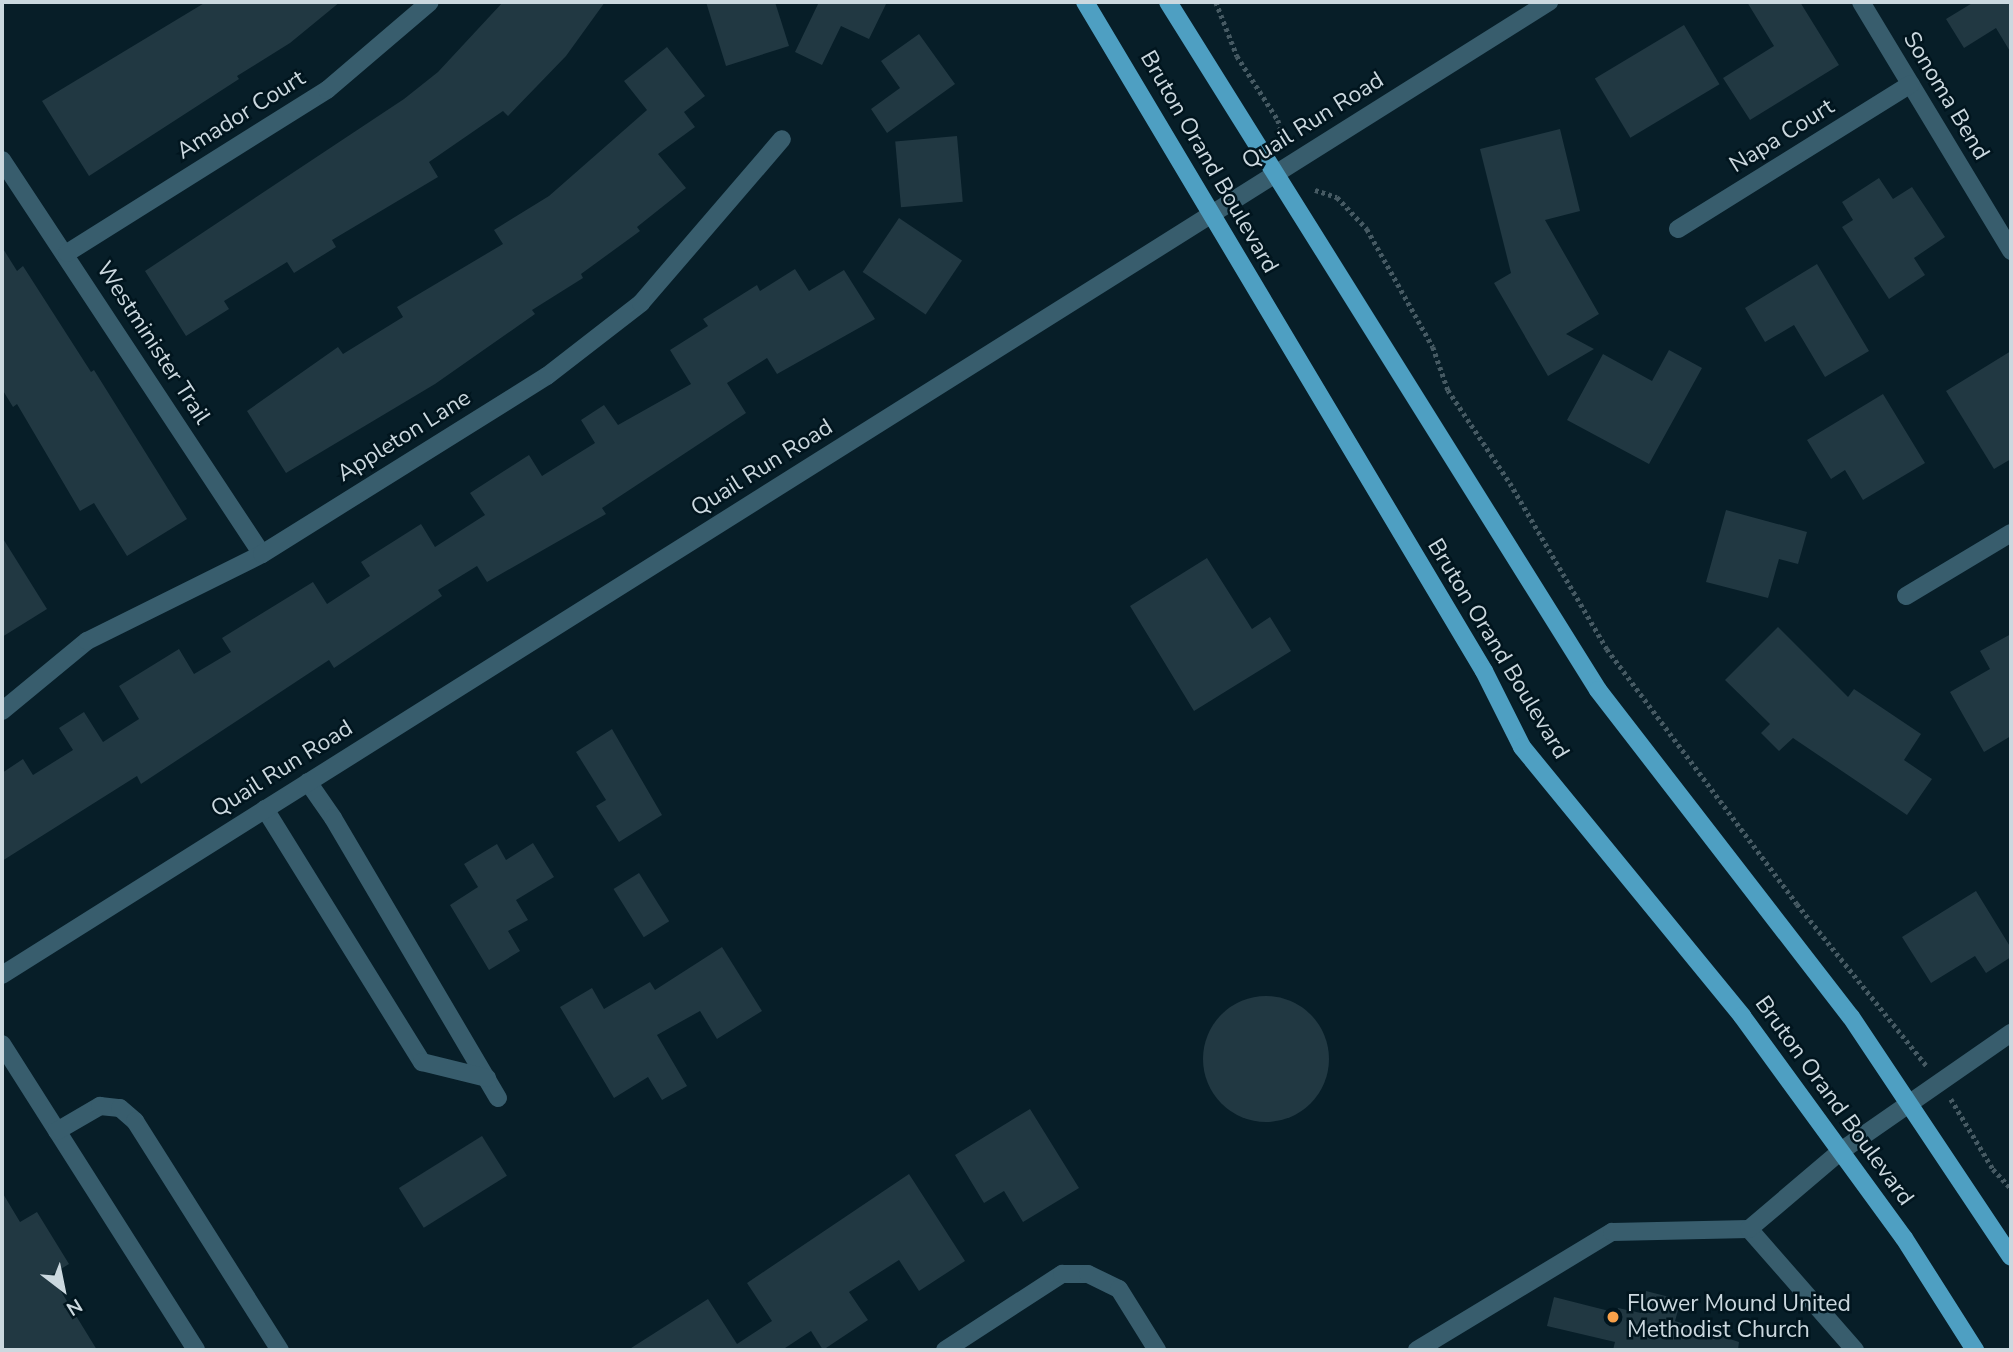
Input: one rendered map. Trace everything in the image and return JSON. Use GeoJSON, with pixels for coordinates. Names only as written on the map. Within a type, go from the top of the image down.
{"type":"FeatureCollection","features":[{"type":"Feature","properties":{"kind":"main road","name":"Bruton Orand Boulevard"},"geometry":{"type":"LineString","coordinates":[[1085,2],[1209,216],[1484,671],[1522,747],[1742,1016],[1842,1151],[1975,1350]]}},
{"type":"Feature","properties":{"kind":"main road","name":"Bruton Orand Boulevard"},"geometry":{"type":"LineString","coordinates":[[1168,2],[1273,175],[1598,690],[1659,775],[1851,1017],[2011,1257]]}},
{"type":"Feature","properties":{"kind":"street","name":"Amador Court"},"geometry":{"type":"LineString","coordinates":[[67,253],[327,90],[430,2]]}},
{"type":"Feature","properties":{"kind":"street","name":"Quail Run Road"},"geometry":{"type":"LineString","coordinates":[[2,975],[1549,2]]}},
{"type":"Feature","properties":{"kind":"street","name":"Sonoma Bend"},"geometry":{"type":"LineString","coordinates":[[1861,2],[2011,251]]}},
{"type":"Feature","properties":{"kind":"street","name":"Napa Court"},"geometry":{"type":"LineString","coordinates":[[1678,229],[1911,85]]}},
{"type":"Feature","properties":{"kind":"street","name":"Appleton Lane"},"geometry":{"type":"LineString","coordinates":[[2,711],[87,641],[262,554],[547,376],[641,303],[782,139]]}},
{"type":"Feature","properties":{"kind":"street","name":"Westminister Trail"},"geometry":{"type":"LineString","coordinates":[[2,160],[67,253],[262,554]]}},
{"type":"Feature","properties":{"kind":"street"},"geometry":{"type":"LineString","coordinates":[[1906,596],[2011,533]]}},
{"type":"Feature","properties":{"kind":"street"},"geometry":{"type":"LineString","coordinates":[[308,782],[333,818],[498,1098]]}},
{"type":"Feature","properties":{"kind":"street"},"geometry":{"type":"LineString","coordinates":[[265,810],[422,1062],[486,1078]]}},
{"type":"Feature","properties":{"kind":"street"},"geometry":{"type":"LineString","coordinates":[[1417,1350],[1612,1232],[1749,1229],[1842,1151],[1909,1101],[2011,1033]]}},
{"type":"Feature","properties":{"kind":"street"},"geometry":{"type":"LineString","coordinates":[[2,1044],[196,1350]]}},
{"type":"Feature","properties":{"kind":"street"},"geometry":{"type":"LineString","coordinates":[[57,1131],[100,1106],[120,1108],[135,1121],[280,1350]]}},
{"type":"Feature","properties":{"kind":"street"},"geometry":{"type":"LineString","coordinates":[[1749,1229],[1855,1350]]}},
{"type":"Feature","properties":{"kind":"street"},"geometry":{"type":"LineString","coordinates":[[945,1350],[1062,1274],[1088,1273],[1119,1289],[1157,1350]]}},
{"type":"Feature","properties":{"kind":"path"},"geometry":{"type":"LineString","coordinates":[[1216,2],[1237,56],[1278,120],[1297,161],[1317,194],[1336,197],[1367,229],[1433,346],[1448,390],[1510,483],[1607,649],[1797,904],[1939,1082],[1993,1169],[2011,1188]]}},
{"type":"Feature","properties":{"kind":"building"},"geometry":{"type":"Polygon","coordinates":[[[206,2],[340,2],[290,43],[237,76],[239,79],[89,176],[42,101],[206,2]]]}},
{"type":"Feature","properties":{"kind":"building"},"geometry":{"type":"Polygon","coordinates":[[[503,2],[605,2],[566,56],[508,116],[503,111],[429,162],[438,177],[332,240],[336,247],[294,273],[287,262],[224,301],[229,309],[186,336],[145,271],[404,99],[438,72],[503,2]]]}},
{"type":"Feature","properties":{"kind":"building"},"geometry":{"type":"Polygon","coordinates":[[[706,2],[775,2],[789,46],[726,66],[706,2]]]}},
{"type":"Feature","properties":{"kind":"building"},"geometry":{"type":"Polygon","coordinates":[[[819,2],[887,2],[869,39],[841,26],[822,65],[795,52],[819,2]]]}},
{"type":"Feature","properties":{"kind":"building"},"geometry":{"type":"Polygon","coordinates":[[[1747,2],[1800,2],[1839,65],[1750,120],[1723,78],[1774,46],[1747,2]]]}},
{"type":"Feature","properties":{"kind":"building"},"geometry":{"type":"Polygon","coordinates":[[[1974,2],[2011,2],[2011,53],[1996,28],[1964,48],[1946,19],[1974,2]]]}},
{"type":"Feature","properties":{"kind":"building"},"geometry":{"type":"Polygon","coordinates":[[[1684,25],[1720,84],[1630,138],[1595,79],[1684,25]]]}},
{"type":"Feature","properties":{"kind":"building"},"geometry":{"type":"Polygon","coordinates":[[[919,34],[955,84],[887,133],[871,109],[900,88],[881,61],[919,34]]]}},
{"type":"Feature","properties":{"kind":"building"},"geometry":{"type":"Polygon","coordinates":[[[667,47],[705,96],[684,112],[695,127],[658,154],[686,188],[637,227],[640,231],[581,274],[583,278],[532,310],[535,314],[435,384],[286,473],[247,411],[338,347],[343,354],[403,317],[397,307],[503,244],[494,230],[549,196],[647,110],[624,81],[667,47]]]}},
{"type":"Feature","properties":{"kind":"building"},"geometry":{"type":"Polygon","coordinates":[[[1560,129],[1580,211],[1545,220],[1599,314],[1566,334],[1594,349],[1548,376],[1494,283],[1511,273],[1480,149],[1560,129]]]}},
{"type":"Feature","properties":{"kind":"building"},"geometry":{"type":"Polygon","coordinates":[[[957,136],[963,202],[901,207],[895,141],[957,136]]]}},
{"type":"Feature","properties":{"kind":"building"},"geometry":{"type":"Polygon","coordinates":[[[1879,178],[1893,199],[1912,187],[1945,237],[1914,258],[1925,275],[1889,299],[1842,227],[1853,220],[1842,202],[1879,178]]]}},
{"type":"Feature","properties":{"kind":"building"},"geometry":{"type":"Polygon","coordinates":[[[899,218],[962,260],[926,314],[863,272],[899,218]]]}},
{"type":"Feature","properties":{"kind":"building"},"geometry":{"type":"Polygon","coordinates":[[[2,247],[17,271],[23,266],[91,372],[94,370],[187,519],[127,556],[94,503],[80,511],[17,404],[13,407],[2,389],[2,247]]]}},
{"type":"Feature","properties":{"kind":"building"},"geometry":{"type":"Polygon","coordinates":[[[1817,264],[1869,351],[1825,377],[1794,325],[1765,342],[1745,308],[1817,264]]]}},
{"type":"Feature","properties":{"kind":"building"},"geometry":{"type":"Polygon","coordinates":[[[795,269],[809,291],[844,270],[875,319],[777,374],[767,358],[727,383],[746,413],[602,508],[606,514],[487,582],[477,566],[438,590],[442,596],[334,668],[329,660],[141,784],[137,776],[2,861],[2,773],[23,759],[33,775],[73,750],[59,728],[84,712],[103,742],[139,719],[119,686],[179,649],[194,674],[231,652],[222,638],[313,582],[327,604],[370,576],[361,562],[421,524],[435,547],[485,515],[470,493],[529,455],[542,476],[595,443],[581,420],[604,405],[618,425],[691,384],[670,350],[708,326],[703,319],[757,285],[760,291],[795,269]]]}},
{"type":"Feature","properties":{"kind":"building"},"geometry":{"type":"Polygon","coordinates":[[[1669,350],[1702,368],[1649,464],[1567,420],[1603,354],[1652,381],[1669,350]]]}},
{"type":"Feature","properties":{"kind":"building"},"geometry":{"type":"Polygon","coordinates":[[[2011,351],[2011,459],[1994,469],[1946,391],[2011,351]]]}},
{"type":"Feature","properties":{"kind":"building"},"geometry":{"type":"Polygon","coordinates":[[[1883,394],[1925,463],[1863,500],[1845,470],[1831,479],[1807,440],[1883,394]]]}},
{"type":"Feature","properties":{"kind":"building"},"geometry":{"type":"Polygon","coordinates":[[[1726,510],[1807,532],[1798,564],[1779,559],[1768,598],[1706,582],[1726,510]]]}},
{"type":"Feature","properties":{"kind":"building"},"geometry":{"type":"Polygon","coordinates":[[[2,537],[47,609],[2,637],[2,537]]]}},
{"type":"Feature","properties":{"kind":"building"},"geometry":{"type":"Polygon","coordinates":[[[1207,558],[1252,629],[1270,617],[1291,651],[1194,711],[1130,606],[1207,558]]]}},
{"type":"Feature","properties":{"kind":"building"},"geometry":{"type":"Polygon","coordinates":[[[1778,627],[1848,697],[1854,689],[1921,734],[1904,760],[1932,779],[1907,815],[1793,738],[1779,751],[1761,733],[1770,724],[1725,680],[1778,627]]]}},
{"type":"Feature","properties":{"kind":"building"},"geometry":{"type":"Polygon","coordinates":[[[2011,634],[2011,736],[1984,752],[1950,692],[1990,669],[1980,651],[2011,634]]]}},
{"type":"Feature","properties":{"kind":"building"},"geometry":{"type":"Polygon","coordinates":[[[612,729],[662,815],[619,842],[596,806],[606,800],[576,752],[612,729]]]}},
{"type":"Feature","properties":{"kind":"building"},"geometry":{"type":"Polygon","coordinates":[[[533,843],[554,877],[516,900],[528,920],[508,931],[520,951],[489,970],[450,905],[478,887],[464,864],[497,844],[506,860],[533,843]]]}},
{"type":"Feature","properties":{"kind":"building"},"geometry":{"type":"Polygon","coordinates":[[[639,873],[669,921],[644,937],[614,889],[639,873]]]}},
{"type":"Feature","properties":{"kind":"building"},"geometry":{"type":"Polygon","coordinates":[[[1976,891],[2011,948],[2011,957],[1986,973],[1975,956],[1931,983],[1902,937],[1976,891]]]}},
{"type":"Feature","properties":{"kind":"building"},"geometry":{"type":"Polygon","coordinates":[[[722,947],[762,1011],[717,1039],[700,1011],[657,1035],[687,1086],[662,1100],[648,1077],[614,1098],[560,1007],[592,988],[604,1009],[650,982],[655,990],[722,947]]]}},
{"type":"Feature","properties":{"kind":"building"},"geometry":{"type":"Polygon","coordinates":[[[1266,996],[1290,1001],[1310,1015],[1324,1035],[1329,1059],[1324,1083],[1310,1103],[1290,1117],[1266,1122],[1242,1117],[1222,1103],[1208,1083],[1203,1059],[1208,1035],[1222,1015],[1242,1001],[1266,996]]]}},
{"type":"Feature","properties":{"kind":"building"},"geometry":{"type":"Polygon","coordinates":[[[1030,1109],[1079,1188],[1023,1222],[1004,1191],[984,1203],[955,1155],[1030,1109]]]}},
{"type":"Feature","properties":{"kind":"building"},"geometry":{"type":"Polygon","coordinates":[[[482,1136],[507,1176],[424,1228],[399,1188],[482,1136]]]}},
{"type":"Feature","properties":{"kind":"building"},"geometry":{"type":"Polygon","coordinates":[[[909,1174],[965,1261],[919,1291],[899,1260],[849,1292],[868,1320],[823,1350],[811,1331],[782,1350],[628,1350],[708,1299],[737,1344],[772,1321],[747,1283],[909,1174]]]}},
{"type":"Feature","properties":{"kind":"building"},"geometry":{"type":"Polygon","coordinates":[[[2,1192],[20,1222],[37,1212],[69,1264],[51,1275],[97,1350],[2,1350],[2,1192]]]}},
{"type":"Feature","properties":{"kind":"building","name":"Flower Mound United Methodist Church"},"geometry":{"type":"Polygon","coordinates":[[[1646,1291],[1681,1300],[1675,1321],[1739,1342],[1738,1350],[1613,1350],[1615,1342],[1547,1326],[1554,1297],[1617,1313],[1618,1308],[1641,1313],[1646,1291]]]}},
{"type":"Feature","properties":{"kind":"place","name":"Flower Mound United Methodist Church"},"geometry":{"type":"Point","coordinates":[1613,1317]}}]}
